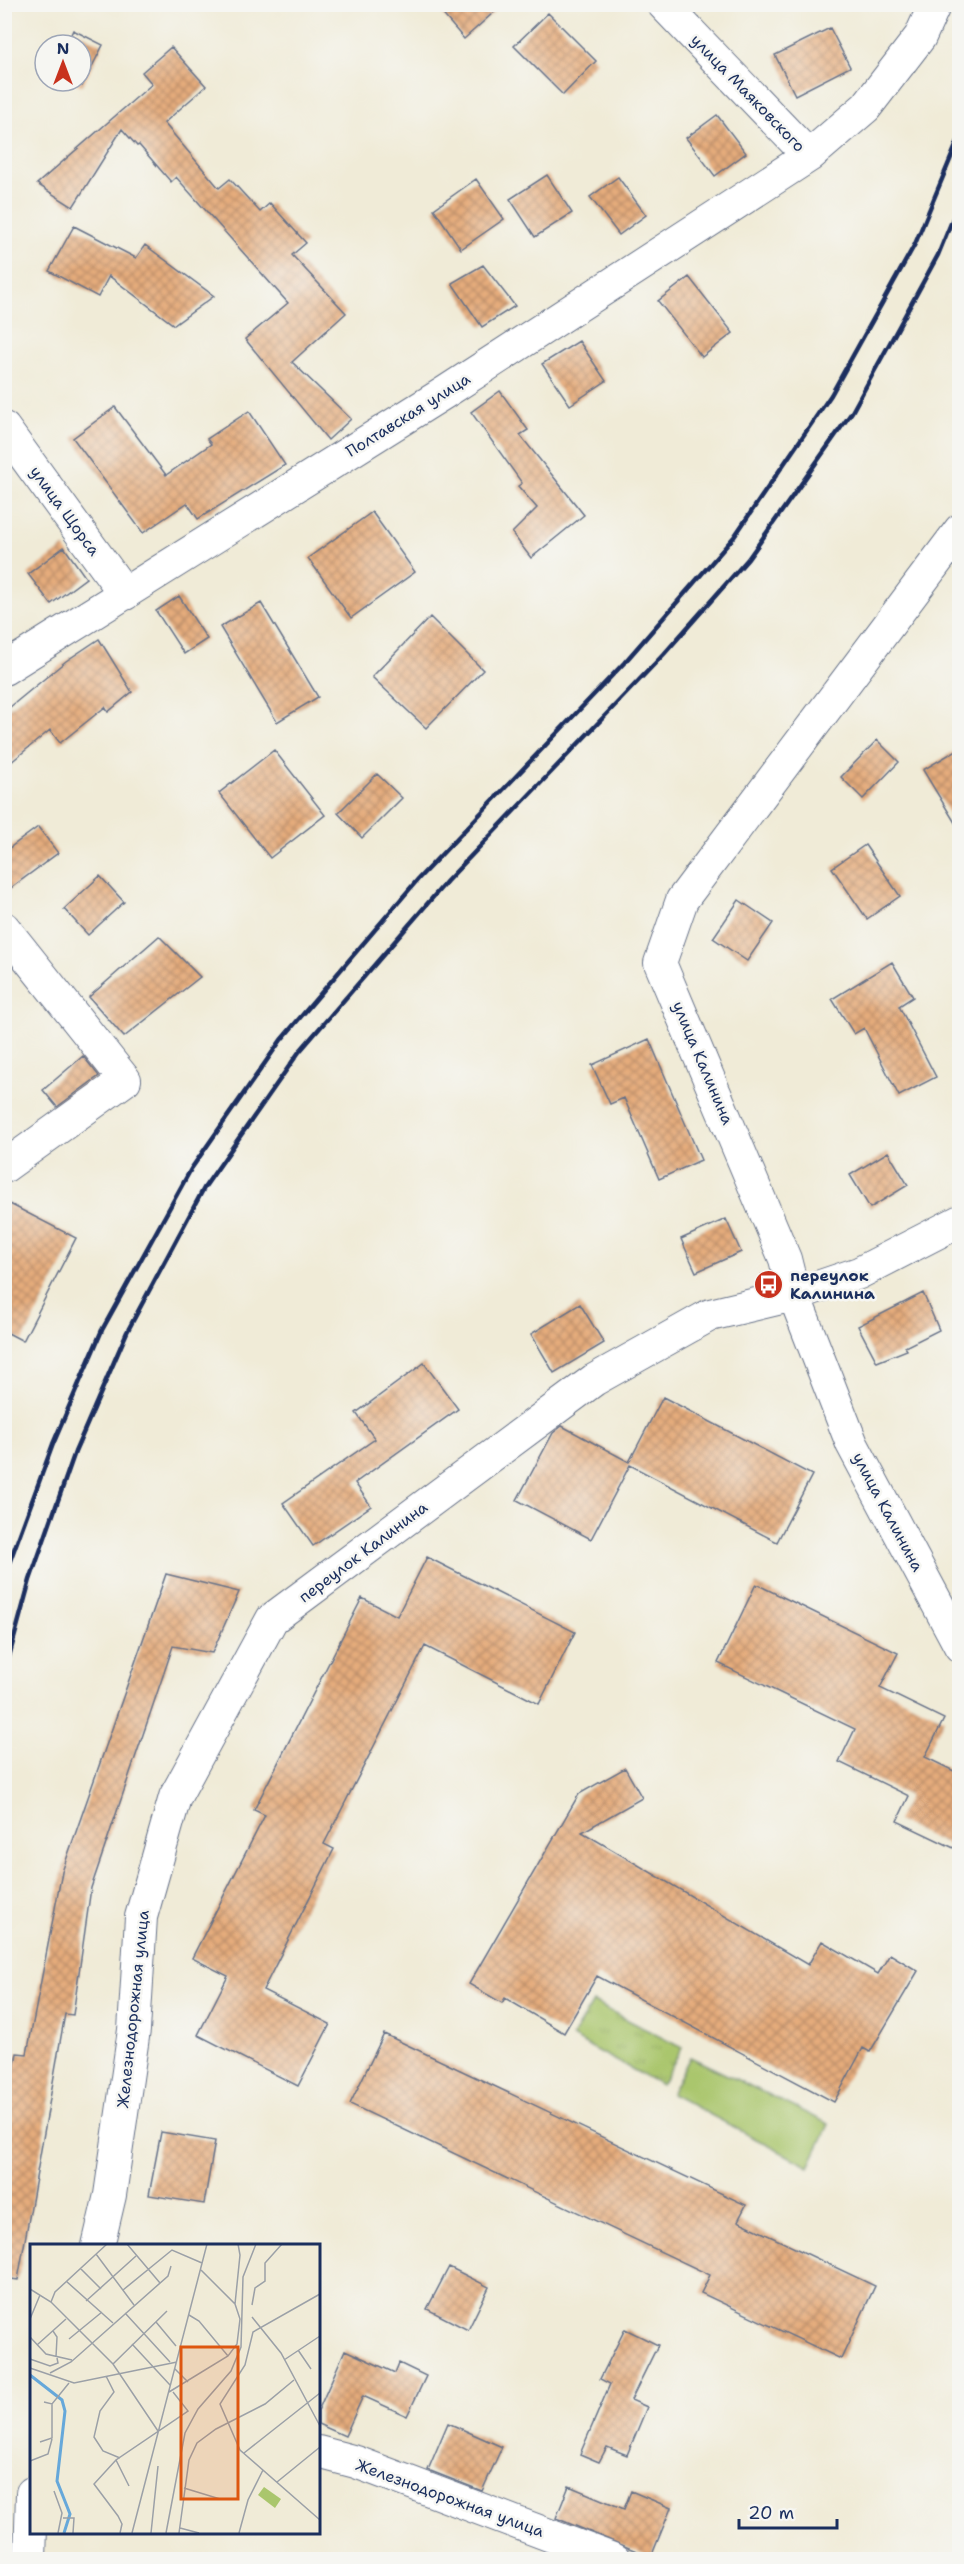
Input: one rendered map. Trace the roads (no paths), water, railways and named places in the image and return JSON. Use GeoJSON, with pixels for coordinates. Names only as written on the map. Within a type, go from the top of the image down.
{"type":"FeatureCollection","features":[{"type":"Feature","properties":{"kind":"street","name":"улица Маяковского"},"geometry":{"type":"LineString","coordinates":[[663,4],[809,156]]}},
{"type":"Feature","properties":{"kind":"street","name":"Полтавская улица"},"geometry":{"type":"LineString","coordinates":[[4,669],[444,393],[809,156],[866,107],[920,38],[935,4]]}},
{"type":"Feature","properties":{"kind":"street","name":"улица Щорса"},"geometry":{"type":"LineString","coordinates":[[4,428],[125,594]]}},
{"type":"Feature","properties":{"kind":"street","name":"улица Калинина"},"geometry":{"type":"LineString","coordinates":[[960,530],[682,900],[660,963],[785,1259],[794,1295],[852,1444],[960,1646]]}},
{"type":"Feature","properties":{"kind":"street"},"geometry":{"type":"LineString","coordinates":[[4,928],[125,1080],[4,1167]]}},
{"type":"Feature","properties":{"kind":"street","name":"переулок Калинина"},"geometry":{"type":"LineString","coordinates":[[272,1619],[594,1380],[710,1316],[794,1295],[859,1272],[960,1221]]}},
{"type":"Feature","properties":{"kind":"street","name":"Железнодорожная улица"},"geometry":{"type":"LineString","coordinates":[[98,2244],[110,2195],[134,2030],[141,1917],[175,1797],[272,1619]]}},
{"type":"Feature","properties":{"kind":"street","name":"Железнодорожная улица"},"geometry":{"type":"LineString","coordinates":[[320,2453],[357,2462],[615,2559]]}},
{"type":"Feature","properties":{"kind":"street"},"geometry":{"type":"LineString","coordinates":[[30,2559],[31,2534]]}},
{"type":"Feature","properties":{"kind":"railway"},"geometry":{"type":"LineString","coordinates":[[4,1577],[53,1444],[102,1330],[191,1169],[281,1040],[419,878],[624,663],[734,537],[831,395],[915,244],[960,136]]}},
{"type":"Feature","properties":{"kind":"railway"},"geometry":{"type":"LineString","coordinates":[[4,1675],[30,1580],[75,1452],[127,1332],[204,1188],[299,1052],[447,881],[664,654],[748,559],[852,412],[938,255],[960,201]]}},
{"type":"Feature","properties":{"kind":"place","name":"переулок Калинина"},"geometry":{"type":"Point","coordinates":[769,1284]}}]}
